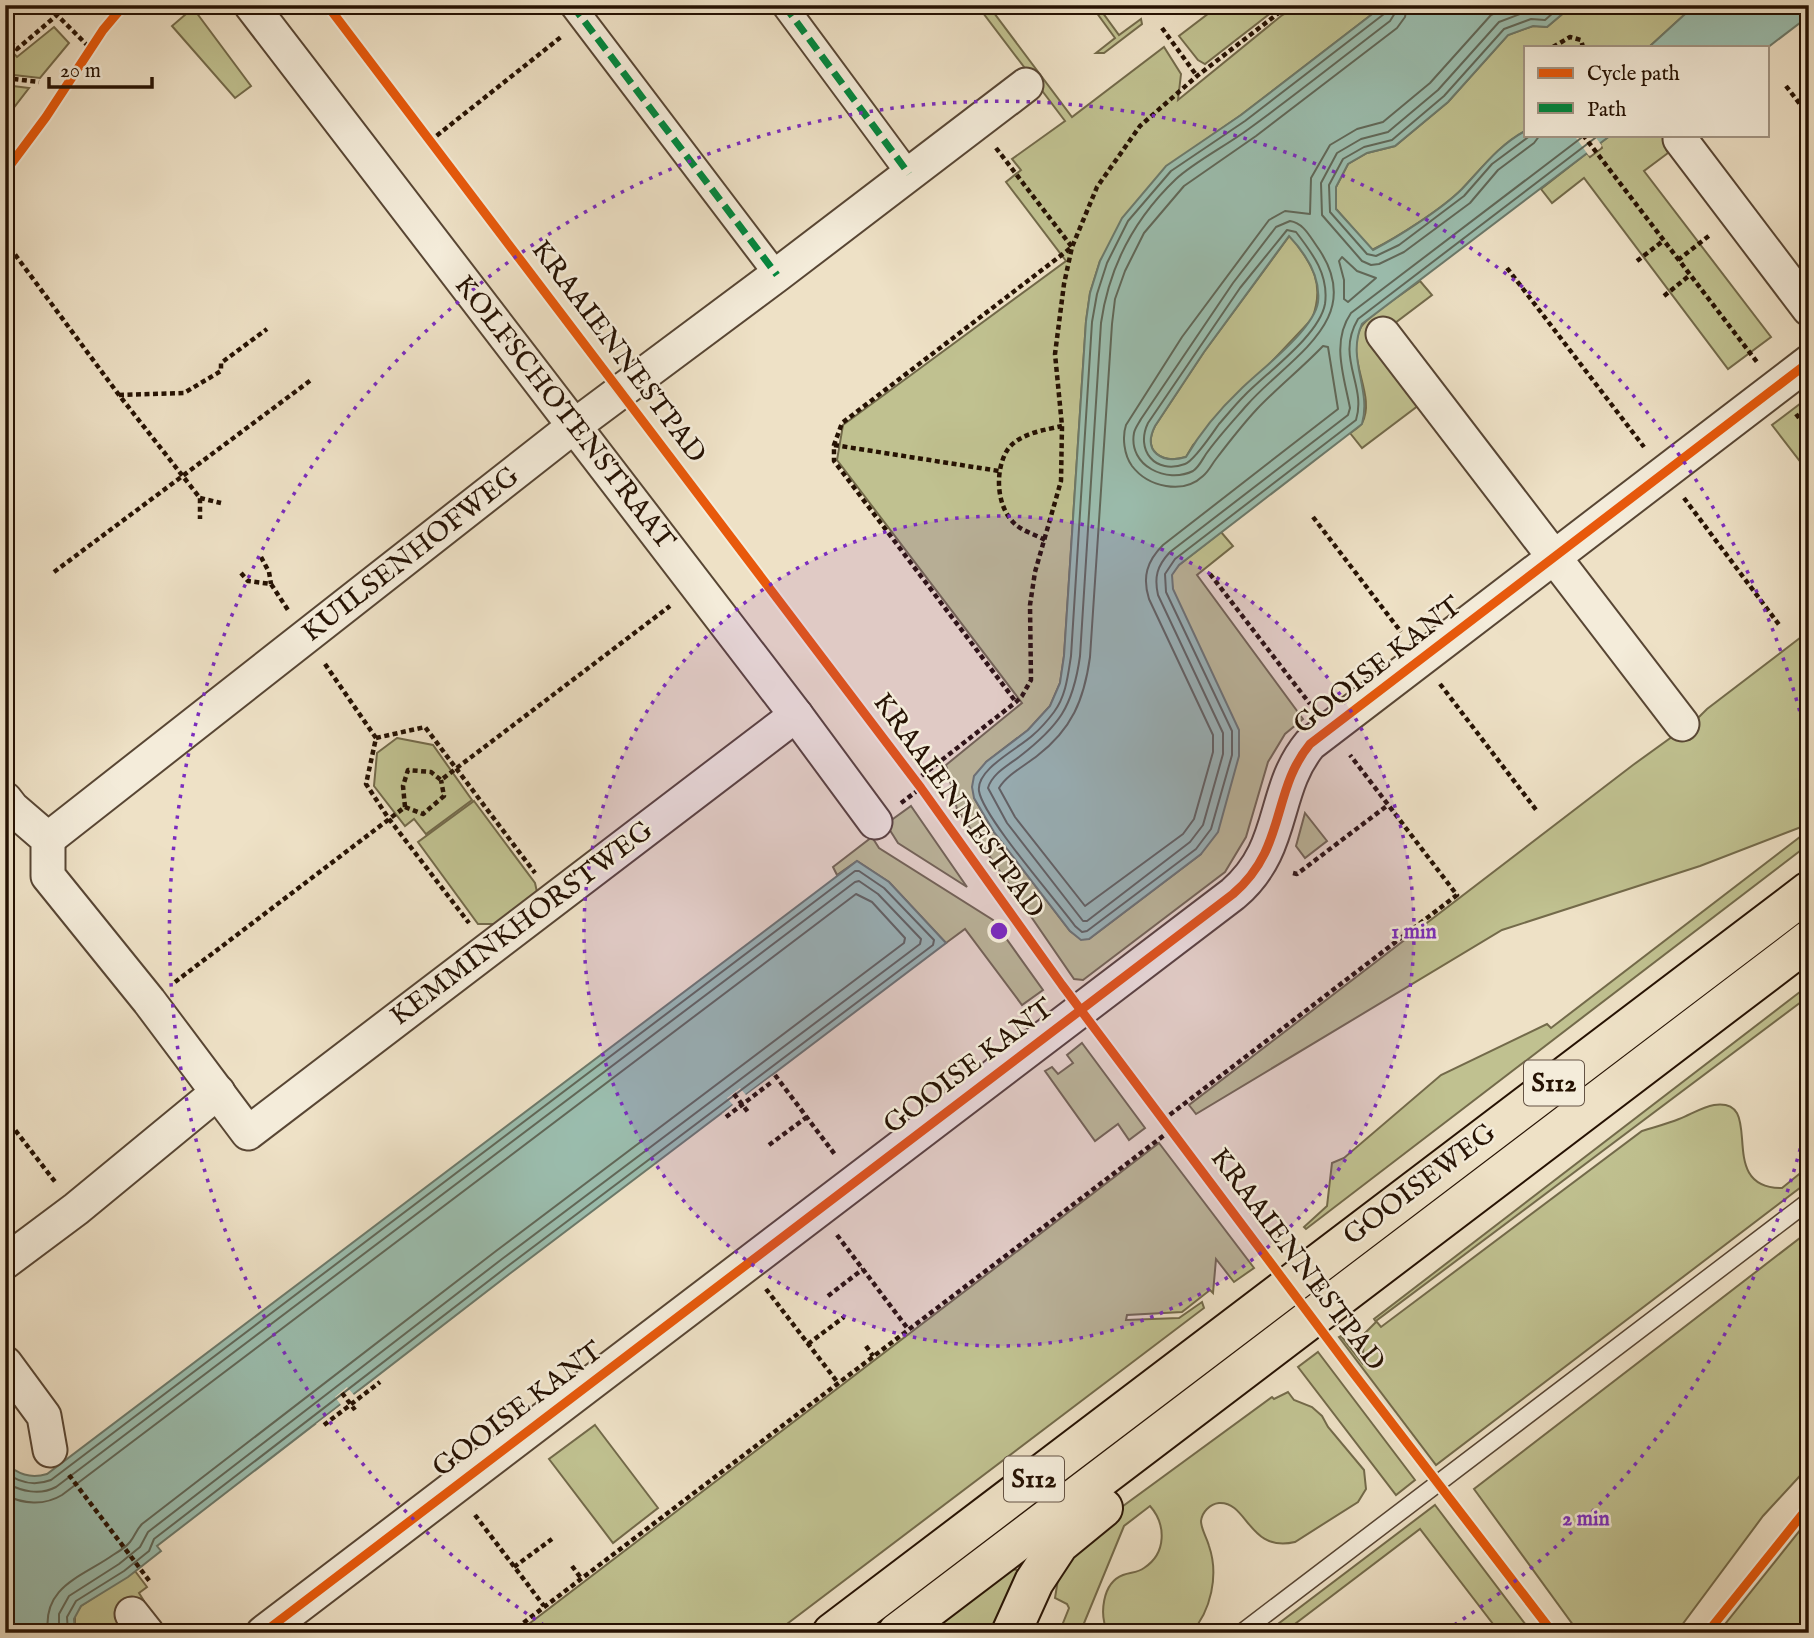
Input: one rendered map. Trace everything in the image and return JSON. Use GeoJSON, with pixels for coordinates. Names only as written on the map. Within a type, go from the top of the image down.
{"type":"FeatureCollection","features":[{"type":"Feature","properties":{"kind":"highway","name":"GOOISEWEG"},"geometry":{"type":"LineString","coordinates":[[832,1633],[1804,890]]}},
{"type":"Feature","properties":{"kind":"highway","name":"GOOISEWEG"},"geometry":{"type":"LineString","coordinates":[[897,1633],[1809,940]]}},
{"type":"Feature","properties":{"kind":"highway"},"geometry":{"type":"LineString","coordinates":[[1761,976],[1809,961]]}},
{"type":"Feature","properties":{"kind":"highway"},"geometry":{"type":"LineString","coordinates":[[1011,1633],[1046,1562],[1059,1544],[1143,1478],[1156,1436]]}},
{"type":"Feature","properties":{"kind":"street","name":"KOLFSCHOTENSTRAAT"},"geometry":{"type":"LineString","coordinates":[[251,5],[796,715],[875,822]]}},
{"type":"Feature","properties":{"kind":"street"},"geometry":{"type":"LineString","coordinates":[[784,5],[909,174]]}},
{"type":"Feature","properties":{"kind":"street"},"geometry":{"type":"LineString","coordinates":[[577,13],[777,275]]}},
{"type":"Feature","properties":{"kind":"street","name":"KUILSENHOFWEG"},"geometry":{"type":"LineString","coordinates":[[48,839],[573,427],[1026,85]]}},
{"type":"Feature","properties":{"kind":"street"},"geometry":{"type":"LineString","coordinates":[[1680,139],[1809,309]]}},
{"type":"Feature","properties":{"kind":"street"},"geometry":{"type":"LineString","coordinates":[[1383,334],[1682,724]]}},
{"type":"Feature","properties":{"kind":"street","name":"GOOISE KANT"},"geometry":{"type":"LineString","coordinates":[[263,1633],[1233,894],[1249,880],[1261,863],[1272,839],[1290,778],[1298,760],[1310,744],[1809,362]]}},
{"type":"Feature","properties":{"kind":"street","name":"KEMMINKHORSTWEG"},"geometry":{"type":"LineString","coordinates":[[218,1092],[248,1133],[796,715]]}},
{"type":"Feature","properties":{"kind":"street"},"geometry":{"type":"LineString","coordinates":[[5,799],[48,839],[48,876],[218,1092],[76,1209],[5,1262]]}},
{"type":"Feature","properties":{"kind":"street"},"geometry":{"type":"LineString","coordinates":[[5,1363],[44,1416],[50,1450]]}},
{"type":"Feature","properties":{"kind":"lane"},"geometry":{"type":"LineString","coordinates":[[1241,1633],[1809,1201]]}},
{"type":"Feature","properties":{"kind":"path"},"geometry":{"type":"LineString","coordinates":[[915,781],[1016,702],[1031,680],[1030,605],[1035,572],[1061,481],[1062,426],[1055,354],[1063,284],[1072,247],[1097,187],[1140,126],[1197,76],[1289,5]]}},
{"type":"Feature","properties":{"kind":"path"},"geometry":{"type":"LineString","coordinates":[[430,141],[577,13]]}},
{"type":"Feature","properties":{"kind":"path"},"geometry":{"type":"LineString","coordinates":[[5,35],[16,49],[57,15],[91,49]]}},
{"type":"Feature","properties":{"kind":"path"},"geometry":{"type":"LineString","coordinates":[[1161,28],[1197,76]]}},
{"type":"Feature","properties":{"kind":"path"},"geometry":{"type":"LineString","coordinates":[[1555,46],[1570,37],[1581,40],[1583,46]]}},
{"type":"Feature","properties":{"kind":"path"},"geometry":{"type":"LineString","coordinates":[[85,58],[97,39]]}},
{"type":"Feature","properties":{"kind":"path"},"geometry":{"type":"LineString","coordinates":[[5,78],[39,82]]}},
{"type":"Feature","properties":{"kind":"path"},"geometry":{"type":"LineString","coordinates":[[1786,86],[1809,116]]}},
{"type":"Feature","properties":{"kind":"path"},"geometry":{"type":"LineString","coordinates":[[976,123],[1072,247]]}},
{"type":"Feature","properties":{"kind":"path"},"geometry":{"type":"LineString","coordinates":[[422,131],[438,152]]}},
{"type":"Feature","properties":{"kind":"path"},"geometry":{"type":"LineString","coordinates":[[1584,136],[1749,353]]}},
{"type":"Feature","properties":{"kind":"path"},"geometry":{"type":"LineString","coordinates":[[5,241],[119,395],[200,498],[200,519]]}},
{"type":"Feature","properties":{"kind":"path"},"geometry":{"type":"LineString","coordinates":[[1637,261],[1663,241]]}},
{"type":"Feature","properties":{"kind":"path"},"geometry":{"type":"LineString","coordinates":[[1016,702],[834,461],[834,445],[842,423],[1072,247]]}},
{"type":"Feature","properties":{"kind":"path"},"geometry":{"type":"LineString","coordinates":[[1507,268],[1639,440]]}},
{"type":"Feature","properties":{"kind":"path"},"geometry":{"type":"LineString","coordinates":[[1664,296],[1690,275]]}},
{"type":"Feature","properties":{"kind":"path"},"geometry":{"type":"LineString","coordinates":[[119,395],[184,393],[221,371],[221,363],[267,328]]}},
{"type":"Feature","properties":{"kind":"path"},"geometry":{"type":"LineString","coordinates":[[54,572],[311,380]]}},
{"type":"Feature","properties":{"kind":"path"},"geometry":{"type":"LineString","coordinates":[[1793,410],[1809,431]]}},
{"type":"Feature","properties":{"kind":"path"},"geometry":{"type":"LineString","coordinates":[[1045,540],[1016,525],[1001,501],[999,471],[1009,448],[1032,433],[1062,426]]}},
{"type":"Feature","properties":{"kind":"path"},"geometry":{"type":"LineString","coordinates":[[834,445],[999,471]]}},
{"type":"Feature","properties":{"kind":"path"},"geometry":{"type":"LineString","coordinates":[[1680,494],[1780,626]]}},
{"type":"Feature","properties":{"kind":"path"},"geometry":{"type":"LineString","coordinates":[[200,498],[221,503]]}},
{"type":"Feature","properties":{"kind":"path"},"geometry":{"type":"LineString","coordinates":[[1312,517],[1396,626]]}},
{"type":"Feature","properties":{"kind":"path"},"geometry":{"type":"LineString","coordinates":[[261,557],[269,572],[271,584],[376,738],[366,784],[389,819],[489,949]]}},
{"type":"Feature","properties":{"kind":"path"},"geometry":{"type":"LineString","coordinates":[[241,573],[248,581],[271,584]]}},
{"type":"Feature","properties":{"kind":"path"},"geometry":{"type":"LineString","coordinates":[[441,780],[696,585]]}},
{"type":"Feature","properties":{"kind":"path"},"geometry":{"type":"LineString","coordinates":[[1436,679],[1537,811]]}},
{"type":"Feature","properties":{"kind":"path"},"geometry":{"type":"LineString","coordinates":[[376,738],[425,727],[554,899]]}},
{"type":"Feature","properties":{"kind":"path"},"geometry":{"type":"LineString","coordinates":[[408,770],[431,772],[441,780],[444,796],[423,814],[405,807],[404,786],[408,770]]}},
{"type":"Feature","properties":{"kind":"path"},"geometry":{"type":"LineString","coordinates":[[1261,863],[1297,874],[1388,805]]}},
{"type":"Feature","properties":{"kind":"path"},"geometry":{"type":"LineString","coordinates":[[149,1002],[405,807]]}},
{"type":"Feature","properties":{"kind":"path"},"geometry":{"type":"LineString","coordinates":[[726,1117],[774,1078],[856,1182]]}},
{"type":"Feature","properties":{"kind":"path"},"geometry":{"type":"LineString","coordinates":[[734,1094],[748,1112]]}},
{"type":"Feature","properties":{"kind":"path"},"geometry":{"type":"LineString","coordinates":[[5,1117],[76,1209]]}},
{"type":"Feature","properties":{"kind":"path"},"geometry":{"type":"LineString","coordinates":[[769,1145],[807,1117]]}},
{"type":"Feature","properties":{"kind":"path"},"geometry":{"type":"LineString","coordinates":[[510,1633],[1171,1130]]}},
{"type":"Feature","properties":{"kind":"path"},"geometry":{"type":"LineString","coordinates":[[818,1210],[908,1329]]}},
{"type":"Feature","properties":{"kind":"path"},"geometry":{"type":"LineString","coordinates":[[747,1265],[838,1383]]}},
{"type":"Feature","properties":{"kind":"path"},"geometry":{"type":"LineString","coordinates":[[828,1296],[863,1269]]}},
{"type":"Feature","properties":{"kind":"path"},"geometry":{"type":"LineString","coordinates":[[808,1344],[844,1317]]}},
{"type":"Feature","properties":{"kind":"path"},"geometry":{"type":"LineString","coordinates":[[866,1346],[873,1356]]}},
{"type":"Feature","properties":{"kind":"path"},"geometry":{"type":"LineString","coordinates":[[324,1425],[380,1382]]}},
{"type":"Feature","properties":{"kind":"path"},"geometry":{"type":"LineString","coordinates":[[342,1394],[355,1410]]}},
{"type":"Feature","properties":{"kind":"path"},"geometry":{"type":"LineString","coordinates":[[50,1450],[150,1583]]}},
{"type":"Feature","properties":{"kind":"path"},"geometry":{"type":"LineString","coordinates":[[454,1488],[544,1606]]}},
{"type":"Feature","properties":{"kind":"path"},"geometry":{"type":"LineString","coordinates":[[514,1567],[552,1539]]}},
{"type":"Feature","properties":{"kind":"path"},"geometry":{"type":"LineString","coordinates":[[572,1566],[581,1578]]}},
{"type":"Feature","properties":{"kind":"green space"},"geometry":{"type":"Polygon","coordinates":[[[977,5],[988,5],[1072,117],[1164,47],[1181,74],[1178,100],[1281,16],[1300,5],[1384,5],[1191,150],[1100,261],[1090,293],[1060,683],[1050,706],[1028,730],[986,762],[974,798],[994,832],[1070,931],[1081,939],[1089,939],[1201,854],[1171,575],[1179,565],[1221,532],[1233,546],[1197,575],[1303,719],[1285,734],[1268,762],[1246,837],[1225,872],[1083,980],[1074,979],[957,809],[946,765],[1022,703],[837,460],[843,425],[1066,261],[1006,182],[1021,170],[1012,159],[1065,121],[977,5]]]}},
{"type":"Feature","properties":{"kind":"green space"},"geometry":{"type":"Polygon","coordinates":[[[1091,5],[1097,5],[1119,35],[1141,19],[1142,24],[1104,53],[1096,53],[1115,38],[1091,5]]]}},
{"type":"Feature","properties":{"kind":"green space"},"geometry":{"type":"Polygon","coordinates":[[[1203,5],[1281,5],[1205,64],[1198,60],[1179,36],[1209,13],[1203,5]]]}},
{"type":"Feature","properties":{"kind":"green space"},"geometry":{"type":"Polygon","coordinates":[[[1573,5],[1695,5],[1650,46],[1524,46],[1524,132],[1499,150],[1443,205],[1372,250],[1336,209],[1336,187],[1348,164],[1367,153],[1395,146],[1448,102],[1508,35],[1533,26],[1547,27],[1573,5]]]}},
{"type":"Feature","properties":{"kind":"green space"},"geometry":{"type":"Polygon","coordinates":[[[193,8],[251,86],[235,98],[172,26],[193,8]]]}},
{"type":"Feature","properties":{"kind":"green space"},"geometry":{"type":"Polygon","coordinates":[[[54,27],[69,43],[40,78],[5,74],[5,44],[17,57],[54,27]]]}},
{"type":"Feature","properties":{"kind":"green space"},"geometry":{"type":"Polygon","coordinates":[[[5,85],[29,88],[5,119],[5,85]]]}},
{"type":"Feature","properties":{"kind":"green space"},"geometry":{"type":"Polygon","coordinates":[[[1610,136],[1683,136],[1666,149],[1668,153],[1644,171],[1771,337],[1728,369],[1584,178],[1552,203],[1541,189],[1587,153],[1590,157],[1602,148],[1600,143],[1610,136]]]}},
{"type":"Feature","properties":{"kind":"green space"},"geometry":{"type":"Polygon","coordinates":[[[1290,235],[1310,265],[1317,284],[1316,306],[1312,319],[1193,445],[1186,457],[1162,457],[1153,449],[1151,443],[1155,426],[1204,352],[1290,235]]]}},
{"type":"Feature","properties":{"kind":"green space"},"geometry":{"type":"Polygon","coordinates":[[[1420,281],[1432,295],[1370,342],[1419,405],[1362,448],[1350,433],[1361,424],[1366,412],[1356,351],[1361,327],[1371,316],[1420,281]]]}},
{"type":"Feature","properties":{"kind":"green space"},"geometry":{"type":"Polygon","coordinates":[[[1809,397],[1809,473],[1772,425],[1809,397]]]}},
{"type":"Feature","properties":{"kind":"green space"},"geometry":{"type":"Polygon","coordinates":[[[1809,631],[1809,824],[1700,866],[1502,930],[1196,1114],[1189,1105],[1698,718],[1809,631]]]}},
{"type":"Feature","properties":{"kind":"green space"},"geometry":{"type":"Polygon","coordinates":[[[397,738],[433,745],[472,800],[426,834],[414,819],[405,826],[374,786],[377,753],[397,738]]]}},
{"type":"Feature","properties":{"kind":"green space"},"geometry":{"type":"Polygon","coordinates":[[[474,801],[535,883],[537,892],[500,924],[478,924],[418,842],[474,801]]]}},
{"type":"Feature","properties":{"kind":"green space"},"geometry":{"type":"Polygon","coordinates":[[[911,806],[967,887],[898,843],[886,824],[911,806]]]}},
{"type":"Feature","properties":{"kind":"green space"},"geometry":{"type":"Polygon","coordinates":[[[1305,813],[1327,841],[1305,858],[1296,846],[1305,813]]]}},
{"type":"Feature","properties":{"kind":"green space"},"geometry":{"type":"Polygon","coordinates":[[[1809,830],[1809,844],[1306,1229],[1304,1227],[1327,1206],[1332,1163],[1344,1158],[1441,1075],[1547,1024],[1551,1028],[1809,830]]]}},
{"type":"Feature","properties":{"kind":"green space"},"geometry":{"type":"Polygon","coordinates":[[[872,837],[879,848],[993,920],[1043,990],[1022,1005],[965,929],[946,943],[889,882],[857,861],[837,875],[833,867],[872,837]]]}},
{"type":"Feature","properties":{"kind":"green space"},"geometry":{"type":"Polygon","coordinates":[[[1809,985],[1809,996],[1376,1321],[1381,1327],[1642,1131],[1705,1107],[1730,1106],[1738,1115],[1744,1160],[1750,1174],[1761,1184],[1782,1188],[1809,1166],[1809,1181],[1436,1465],[1339,1337],[1341,1336],[1362,1363],[1365,1333],[1376,1322],[1374,1319],[1809,985]]]}},
{"type":"Feature","properties":{"kind":"green space"},"geometry":{"type":"Polygon","coordinates":[[[1082,1043],[1145,1128],[1129,1140],[1118,1124],[1095,1141],[1045,1071],[1052,1067],[1058,1074],[1073,1063],[1067,1055],[1082,1043]]]}},
{"type":"Feature","properties":{"kind":"green space"},"geometry":{"type":"Polygon","coordinates":[[[1159,1143],[1254,1268],[1234,1282],[1216,1259],[1213,1293],[1210,1290],[1182,1312],[1127,1315],[1126,1320],[1179,1318],[1202,1302],[1204,1308],[775,1633],[517,1633],[1159,1143]]]}},
{"type":"Feature","properties":{"kind":"green space"},"geometry":{"type":"Polygon","coordinates":[[[1809,1231],[1809,1466],[1763,1516],[1676,1633],[1579,1633],[1474,1489],[1809,1231]]]}},
{"type":"Feature","properties":{"kind":"green space"},"geometry":{"type":"Polygon","coordinates":[[[1318,1352],[1415,1480],[1396,1495],[1298,1367],[1318,1352]]]}},
{"type":"Feature","properties":{"kind":"green space"},"geometry":{"type":"Polygon","coordinates":[[[1288,1392],[1294,1400],[1312,1407],[1322,1416],[1364,1470],[1366,1489],[1358,1502],[1295,1542],[1279,1543],[1258,1534],[1229,1505],[1213,1505],[1205,1512],[1201,1521],[1212,1557],[1211,1592],[1204,1614],[1191,1633],[1108,1633],[1103,1609],[1111,1585],[1123,1575],[1136,1572],[1152,1562],[1160,1547],[1162,1538],[1159,1521],[1150,1506],[1124,1526],[1080,1633],[1050,1633],[1052,1627],[1061,1628],[1069,1608],[1055,1598],[1059,1573],[1104,1520],[1272,1397],[1274,1399],[1288,1392]]]}},
{"type":"Feature","properties":{"kind":"green space"},"geometry":{"type":"Polygon","coordinates":[[[595,1425],[658,1508],[613,1543],[549,1459],[595,1425]]]}},
{"type":"Feature","properties":{"kind":"green space"},"geometry":{"type":"Polygon","coordinates":[[[1435,1505],[1532,1633],[1500,1633],[1420,1529],[1283,1633],[1266,1633],[1435,1505]]]}},
{"type":"Feature","properties":{"kind":"green space"},"geometry":{"type":"Polygon","coordinates":[[[1809,1519],[1809,1633],[1718,1633],[1809,1519]]]}},
{"type":"Feature","properties":{"kind":"green space"},"geometry":{"type":"Polygon","coordinates":[[[1012,1569],[1017,1570],[1023,1577],[997,1633],[928,1633],[1012,1569]]]}},
{"type":"Feature","properties":{"kind":"green space"},"geometry":{"type":"Polygon","coordinates":[[[135,1571],[147,1587],[139,1593],[144,1601],[117,1621],[125,1633],[75,1633],[75,1615],[81,1606],[135,1571]]]}},
{"type":"Feature","properties":{"kind":"water"},"geometry":{"type":"Polygon","coordinates":[[[1384,5],[1573,5],[1547,27],[1533,26],[1508,35],[1448,102],[1395,146],[1367,153],[1348,164],[1336,187],[1336,209],[1373,250],[1443,205],[1499,150],[1524,132],[1524,136],[1610,136],[1362,324],[1357,349],[1364,399],[1362,424],[1179,565],[1172,575],[1173,589],[1239,730],[1239,756],[1218,832],[1201,854],[1089,939],[1081,940],[1070,931],[994,832],[974,798],[972,787],[974,776],[986,762],[1028,730],[1050,706],[1060,683],[1090,293],[1100,261],[1122,218],[1166,166],[1241,115],[1384,5]],[[1289,236],[1204,352],[1155,426],[1151,443],[1157,454],[1169,459],[1186,457],[1225,405],[1307,325],[1318,302],[1318,292],[1315,274],[1289,236]]]}},
{"type":"Feature","properties":{"kind":"water"},"geometry":{"type":"Polygon","coordinates":[[[1695,5],[1809,5],[1809,16],[1769,46],[1650,46],[1695,5]]]}},
{"type":"Feature","properties":{"kind":"water"},"geometry":{"type":"Polygon","coordinates":[[[857,861],[889,882],[946,943],[512,1272],[157,1546],[161,1551],[128,1577],[81,1606],[74,1619],[75,1633],[5,1633],[5,1463],[24,1475],[47,1474],[857,861]]]}},
{"type":"Feature","properties":{"kind":"pier"},"geometry":{"type":"Polygon","coordinates":[[[1575,136],[1595,136],[1602,146],[1589,156],[1575,136]]]}},
{"type":"Feature","properties":{"kind":"pier"},"geometry":{"type":"Polygon","coordinates":[[[772,1076],[774,1079],[724,1116],[722,1114],[733,1105],[727,1098],[740,1088],[746,1095],[772,1076]]]}},
{"type":"Feature","properties":{"kind":"pier"},"geometry":{"type":"Polygon","coordinates":[[[380,1376],[382,1379],[319,1426],[316,1424],[341,1405],[335,1397],[347,1387],[354,1395],[380,1376]]]}},
{"type":"Feature","properties":{"kind":"marked path"},"geometry":{"type":"LineString","coordinates":[[572,5],[777,275]]}},
{"type":"Feature","properties":{"kind":"marked path"},"geometry":{"type":"LineString","coordinates":[[784,5],[909,174]]}},
{"type":"Feature","properties":{"kind":"cycle path"},"geometry":{"type":"LineString","coordinates":[[5,172],[46,117],[103,30],[124,5]]}},
{"type":"Feature","properties":{"kind":"cycle path","name":"KRAAIENNESTPAD"},"geometry":{"type":"LineString","coordinates":[[327,5],[921,788],[1062,985],[1351,1370],[1553,1633]]}},
{"type":"Feature","properties":{"kind":"cycle path"},"geometry":{"type":"LineString","coordinates":[[263,1633],[1233,894],[1262,858],[1271,839],[1289,781],[1310,744],[1809,362]]}},
{"type":"Feature","properties":{"kind":"cycle path"},"geometry":{"type":"LineString","coordinates":[[1707,1633],[1809,1506]]}}]}
